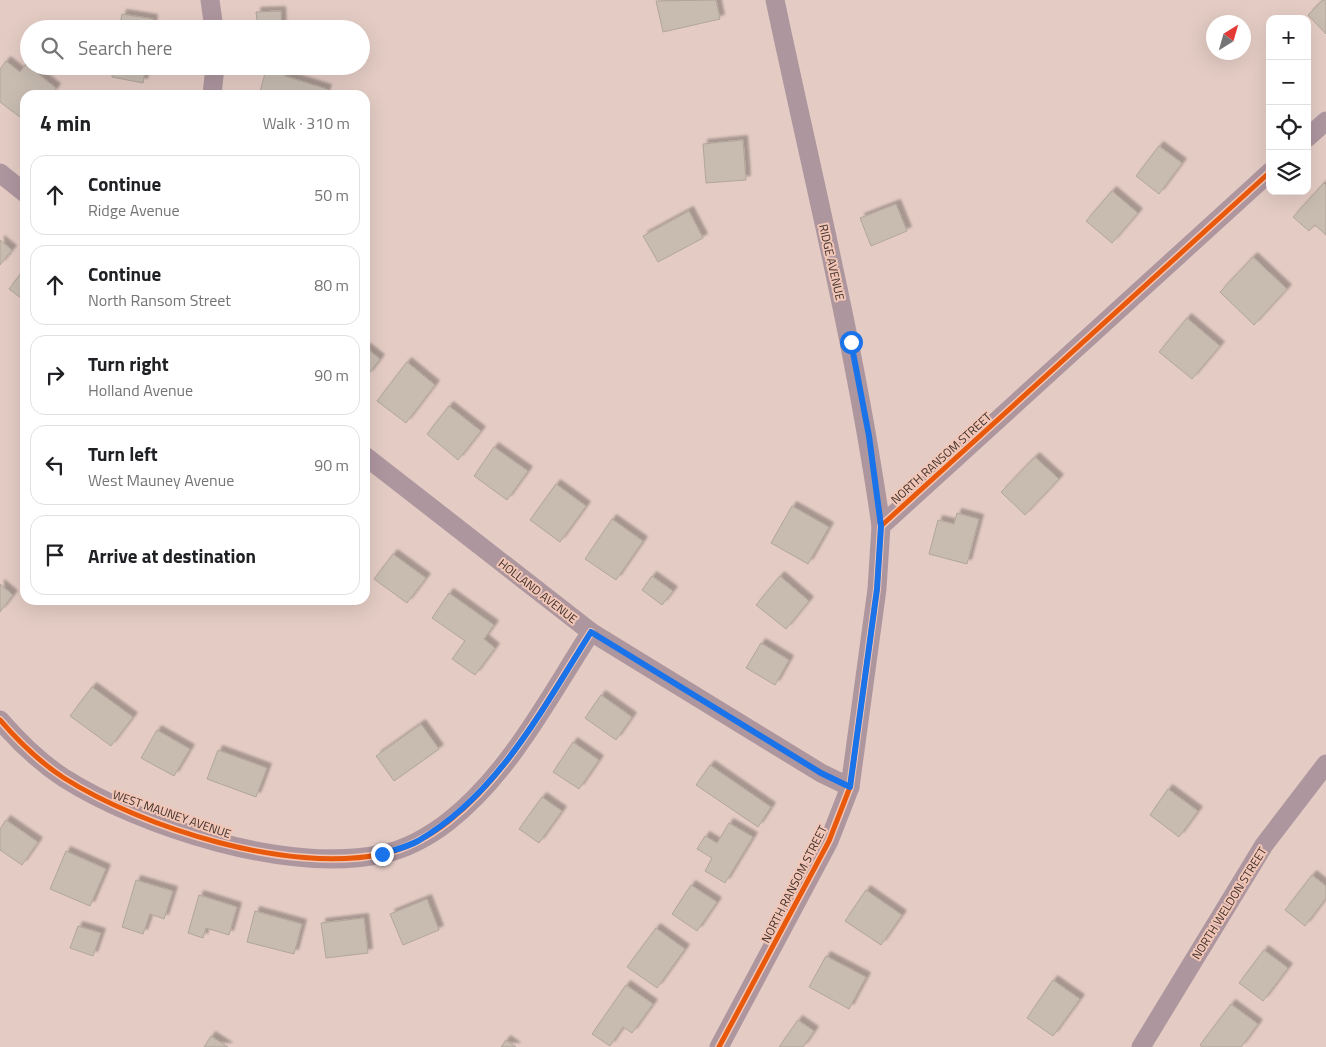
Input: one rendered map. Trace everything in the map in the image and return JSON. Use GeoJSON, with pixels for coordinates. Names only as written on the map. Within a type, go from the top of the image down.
{"type":"FeatureCollection","features":[{"type":"Feature","properties":{"kind":"street"},"geometry":{"type":"LineString","coordinates":[[210,0],[213,20]]}},
{"type":"Feature","properties":{"kind":"street","name":"RIDGE AVENUE"},"geometry":{"type":"LineString","coordinates":[[775,0],[851,342],[869,436],[881,526]]}},
{"type":"Feature","properties":{"kind":"street"},"geometry":{"type":"LineString","coordinates":[[213,90],[214,75]]}},
{"type":"Feature","properties":{"kind":"street"},"geometry":{"type":"LineString","coordinates":[[1311,134],[1326,121]]}},
{"type":"Feature","properties":{"kind":"street"},"geometry":{"type":"LineString","coordinates":[[0,173],[20,189]]}},
{"type":"Feature","properties":{"kind":"street","name":"NORTH RANSOM STREET"},"geometry":{"type":"LineString","coordinates":[[719,1047],[829,841],[850,787],[877,589],[881,526],[1266,176]]}},
{"type":"Feature","properties":{"kind":"street","name":"HOLLAND AVENUE"},"geometry":{"type":"LineString","coordinates":[[370,460],[591,632],[812,768],[850,787]]}},
{"type":"Feature","properties":{"kind":"street","name":"WEST MAUNEY AVENUE"},"geometry":{"type":"LineString","coordinates":[[0,720],[34,754],[62,777],[94,796],[128,811],[198,836],[270,853],[308,857],[346,858],[382,854],[416,842],[448,822],[476,796],[530,728],[591,632]]}},
{"type":"Feature","properties":{"kind":"street","name":"NORTH WELDON STREET"},"geometry":{"type":"LineString","coordinates":[[1141,1047],[1264,845],[1326,764]]}},
{"type":"Feature","properties":{"kind":"building"},"geometry":{"type":"Polygon","coordinates":[[[716,0],[720,19],[663,32],[656,1],[716,0]]]}},
{"type":"Feature","properties":{"kind":"building"},"geometry":{"type":"Polygon","coordinates":[[[1323,0],[1326,0],[1326,34],[1311,18],[1311,15],[1308,15],[1323,0]]]}},
{"type":"Feature","properties":{"kind":"building"},"geometry":{"type":"Polygon","coordinates":[[[281,11],[282,20],[257,20],[256,12],[281,11]]]}},
{"type":"Feature","properties":{"kind":"building"},"geometry":{"type":"Polygon","coordinates":[[[122,14],[153,19],[153,20],[121,20],[122,14]]]}},
{"type":"Feature","properties":{"kind":"building"},"geometry":{"type":"Polygon","coordinates":[[[6,61],[20,72],[20,75],[40,75],[56,88],[55,90],[20,90],[20,117],[0,102],[0,69],[6,61]]]}},
{"type":"Feature","properties":{"kind":"building"},"geometry":{"type":"Polygon","coordinates":[[[112,75],[144,75],[143,83],[112,77],[112,75]]]}},
{"type":"Feature","properties":{"kind":"building"},"geometry":{"type":"Polygon","coordinates":[[[265,75],[285,75],[327,89],[327,90],[260,90],[265,75]]]}},
{"type":"Feature","properties":{"kind":"building"},"geometry":{"type":"Polygon","coordinates":[[[743,140],[746,180],[706,183],[703,144],[743,140]]]}},
{"type":"Feature","properties":{"kind":"building"},"geometry":{"type":"Polygon","coordinates":[[[1159,146],[1182,163],[1159,194],[1136,176],[1159,146]]]}},
{"type":"Feature","properties":{"kind":"building"},"geometry":{"type":"Polygon","coordinates":[[[1324,183],[1326,185],[1326,235],[1315,225],[1309,231],[1293,217],[1324,183]]]}},
{"type":"Feature","properties":{"kind":"building"},"geometry":{"type":"Polygon","coordinates":[[[1112,191],[1138,213],[1112,243],[1086,221],[1112,191]]]}},
{"type":"Feature","properties":{"kind":"building"},"geometry":{"type":"Polygon","coordinates":[[[896,204],[907,231],[871,246],[860,218],[896,204]]]}},
{"type":"Feature","properties":{"kind":"building"},"geometry":{"type":"Polygon","coordinates":[[[689,211],[703,238],[658,262],[643,236],[689,211]]]}},
{"type":"Feature","properties":{"kind":"building"},"geometry":{"type":"Polygon","coordinates":[[[0,240],[12,250],[0,265],[0,240]]]}},
{"type":"Feature","properties":{"kind":"building"},"geometry":{"type":"Polygon","coordinates":[[[1253,257],[1287,289],[1254,325],[1220,292],[1253,257]]]}},
{"type":"Feature","properties":{"kind":"building"},"geometry":{"type":"Polygon","coordinates":[[[20,275],[20,297],[9,289],[20,275]]]}},
{"type":"Feature","properties":{"kind":"building"},"geometry":{"type":"Polygon","coordinates":[[[1187,318],[1220,346],[1192,379],[1159,352],[1187,318]]]}},
{"type":"Feature","properties":{"kind":"building"},"geometry":{"type":"Polygon","coordinates":[[[370,351],[380,359],[370,372],[370,351]]]}},
{"type":"Feature","properties":{"kind":"building"},"geometry":{"type":"Polygon","coordinates":[[[407,362],[435,385],[406,423],[377,401],[407,362]]]}},
{"type":"Feature","properties":{"kind":"building"},"geometry":{"type":"Polygon","coordinates":[[[449,406],[481,431],[458,460],[427,434],[449,406]]]}},
{"type":"Feature","properties":{"kind":"building"},"geometry":{"type":"Polygon","coordinates":[[[494,447],[528,471],[507,500],[474,476],[494,447]]]}},
{"type":"Feature","properties":{"kind":"building"},"geometry":{"type":"Polygon","coordinates":[[[1035,457],[1059,479],[1025,515],[1001,492],[1035,457]]]}},
{"type":"Feature","properties":{"kind":"building"},"geometry":{"type":"Polygon","coordinates":[[[556,484],[586,506],[560,542],[530,520],[556,484]]]}},
{"type":"Feature","properties":{"kind":"building"},"geometry":{"type":"Polygon","coordinates":[[[792,506],[829,527],[808,564],[771,543],[792,506]]]}},
{"type":"Feature","properties":{"kind":"building"},"geometry":{"type":"Polygon","coordinates":[[[957,513],[979,519],[967,564],[929,554],[938,520],[954,524],[957,513]]]}},
{"type":"Feature","properties":{"kind":"building"},"geometry":{"type":"Polygon","coordinates":[[[612,519],[643,541],[616,580],[585,559],[612,519]]]}},
{"type":"Feature","properties":{"kind":"building"},"geometry":{"type":"Polygon","coordinates":[[[393,554],[426,578],[407,603],[374,579],[393,554]]]}},
{"type":"Feature","properties":{"kind":"building"},"geometry":{"type":"Polygon","coordinates":[[[652,576],[673,591],[662,605],[642,590],[652,576]]]}},
{"type":"Feature","properties":{"kind":"building"},"geometry":{"type":"Polygon","coordinates":[[[780,576],[809,601],[786,629],[756,605],[780,576]]]}},
{"type":"Feature","properties":{"kind":"building"},"geometry":{"type":"Polygon","coordinates":[[[0,584],[13,595],[0,612],[0,584]]]}},
{"type":"Feature","properties":{"kind":"building"},"geometry":{"type":"Polygon","coordinates":[[[449,593],[494,625],[484,639],[495,648],[475,675],[452,659],[465,641],[432,618],[449,593]]]}},
{"type":"Feature","properties":{"kind":"building"},"geometry":{"type":"Polygon","coordinates":[[[761,643],[789,660],[775,685],[746,668],[761,643]]]}},
{"type":"Feature","properties":{"kind":"building"},"geometry":{"type":"Polygon","coordinates":[[[92,687],[133,717],[111,746],[70,716],[92,687]]]}},
{"type":"Feature","properties":{"kind":"building"},"geometry":{"type":"Polygon","coordinates":[[[601,695],[632,717],[616,740],[585,718],[601,695]]]}},
{"type":"Feature","properties":{"kind":"building"},"geometry":{"type":"Polygon","coordinates":[[[421,724],[439,749],[394,781],[376,756],[421,724]]]}},
{"type":"Feature","properties":{"kind":"building"},"geometry":{"type":"Polygon","coordinates":[[[157,730],[190,749],[174,776],[141,758],[157,730]]]}},
{"type":"Feature","properties":{"kind":"building"},"geometry":{"type":"Polygon","coordinates":[[[573,742],[599,760],[579,789],[553,772],[573,742]]]}},
{"type":"Feature","properties":{"kind":"building"},"geometry":{"type":"Polygon","coordinates":[[[218,750],[267,768],[256,797],[207,779],[218,750]]]}},
{"type":"Feature","properties":{"kind":"building"},"geometry":{"type":"Polygon","coordinates":[[[710,765],[771,807],[758,827],[696,785],[710,765]]]}},
{"type":"Feature","properties":{"kind":"building"},"geometry":{"type":"Polygon","coordinates":[[[1168,789],[1198,811],[1179,837],[1150,815],[1168,789]]]}},
{"type":"Feature","properties":{"kind":"building"},"geometry":{"type":"Polygon","coordinates":[[[542,797],[562,811],[539,843],[519,829],[542,797]]]}},
{"type":"Feature","properties":{"kind":"building"},"geometry":{"type":"Polygon","coordinates":[[[6,820],[38,842],[22,865],[0,850],[0,829],[6,820]]]}},
{"type":"Feature","properties":{"kind":"building"},"geometry":{"type":"Polygon","coordinates":[[[729,823],[753,837],[725,883],[705,871],[712,858],[697,849],[705,836],[717,843],[729,823]]]}},
{"type":"Feature","properties":{"kind":"building"},"geometry":{"type":"Polygon","coordinates":[[[66,851],[106,869],[90,906],[50,889],[66,851]]]}},
{"type":"Feature","properties":{"kind":"building"},"geometry":{"type":"Polygon","coordinates":[[[1312,875],[1326,886],[1326,898],[1305,926],[1285,910],[1312,875]]]}},
{"type":"Feature","properties":{"kind":"building"},"geometry":{"type":"Polygon","coordinates":[[[136,880],[173,891],[164,919],[150,914],[143,934],[122,927],[136,880]]]}},
{"type":"Feature","properties":{"kind":"building"},"geometry":{"type":"Polygon","coordinates":[[[691,885],[717,902],[697,931],[672,914],[691,885]]]}},
{"type":"Feature","properties":{"kind":"building"},"geometry":{"type":"Polygon","coordinates":[[[866,890],[902,915],[881,945],[845,921],[866,890]]]}},
{"type":"Feature","properties":{"kind":"building"},"geometry":{"type":"Polygon","coordinates":[[[199,895],[237,907],[229,935],[206,928],[203,938],[188,933],[199,895]]]}},
{"type":"Feature","properties":{"kind":"building"},"geometry":{"type":"Polygon","coordinates":[[[427,899],[439,930],[403,945],[390,914],[427,899]]]}},
{"type":"Feature","properties":{"kind":"building"},"geometry":{"type":"Polygon","coordinates":[[[255,911],[302,924],[294,954],[247,942],[255,911]]]}},
{"type":"Feature","properties":{"kind":"building"},"geometry":{"type":"Polygon","coordinates":[[[364,918],[368,953],[326,958],[321,923],[364,918]]]}},
{"type":"Feature","properties":{"kind":"building"},"geometry":{"type":"Polygon","coordinates":[[[78,926],[101,933],[93,956],[70,948],[78,926]]]}},
{"type":"Feature","properties":{"kind":"building"},"geometry":{"type":"Polygon","coordinates":[[[656,928],[685,949],[657,988],[627,967],[656,928]]]}},
{"type":"Feature","properties":{"kind":"building"},"geometry":{"type":"Polygon","coordinates":[[[1264,950],[1288,968],[1263,1001],[1239,983],[1264,950]]]}},
{"type":"Feature","properties":{"kind":"building"},"geometry":{"type":"Polygon","coordinates":[[[826,956],[866,977],[849,1009],[809,987],[826,956]]]}},
{"type":"Feature","properties":{"kind":"building"},"geometry":{"type":"Polygon","coordinates":[[[1053,980],[1080,999],[1053,1036],[1027,1018],[1053,980]]]}},
{"type":"Feature","properties":{"kind":"building"},"geometry":{"type":"Polygon","coordinates":[[[626,985],[653,1004],[632,1033],[623,1027],[610,1046],[592,1034],[626,985]]]}},
{"type":"Feature","properties":{"kind":"building"},"geometry":{"type":"Polygon","coordinates":[[[1231,1004],[1258,1024],[1241,1047],[1202,1047],[1200,1045],[1231,1004]]]}},
{"type":"Feature","properties":{"kind":"building"},"geometry":{"type":"Polygon","coordinates":[[[798,1020],[814,1031],[803,1047],[779,1047],[798,1020]]]}},
{"type":"Feature","properties":{"kind":"building"},"geometry":{"type":"Polygon","coordinates":[[[211,1036],[228,1047],[204,1047],[211,1036]]]}},
{"type":"Feature","properties":{"kind":"building"},"geometry":{"type":"Polygon","coordinates":[[[506,1040],[516,1047],[501,1047],[506,1040]]]}},
{"type":"Feature","properties":{"kind":"cycle path"},"geometry":{"type":"LineString","coordinates":[[719,1047],[829,841],[850,787],[877,589],[881,526],[1266,176]]}},
{"type":"Feature","properties":{"kind":"cycle path"},"geometry":{"type":"LineString","coordinates":[[0,720],[30,751],[64,778],[134,814],[175,829],[261,852],[304,858],[345,859],[382,854],[408,846],[426,837],[471,802],[510,757],[527,733],[591,632]]}},
{"type":"Feature","properties":{"kind":"route"},"geometry":{"type":"LineString","coordinates":[[382,854],[416,842],[448,822],[476,796],[530,728],[591,632],[821,773],[850,787],[877,589],[881,526],[869,436],[851,342]]}}]}
